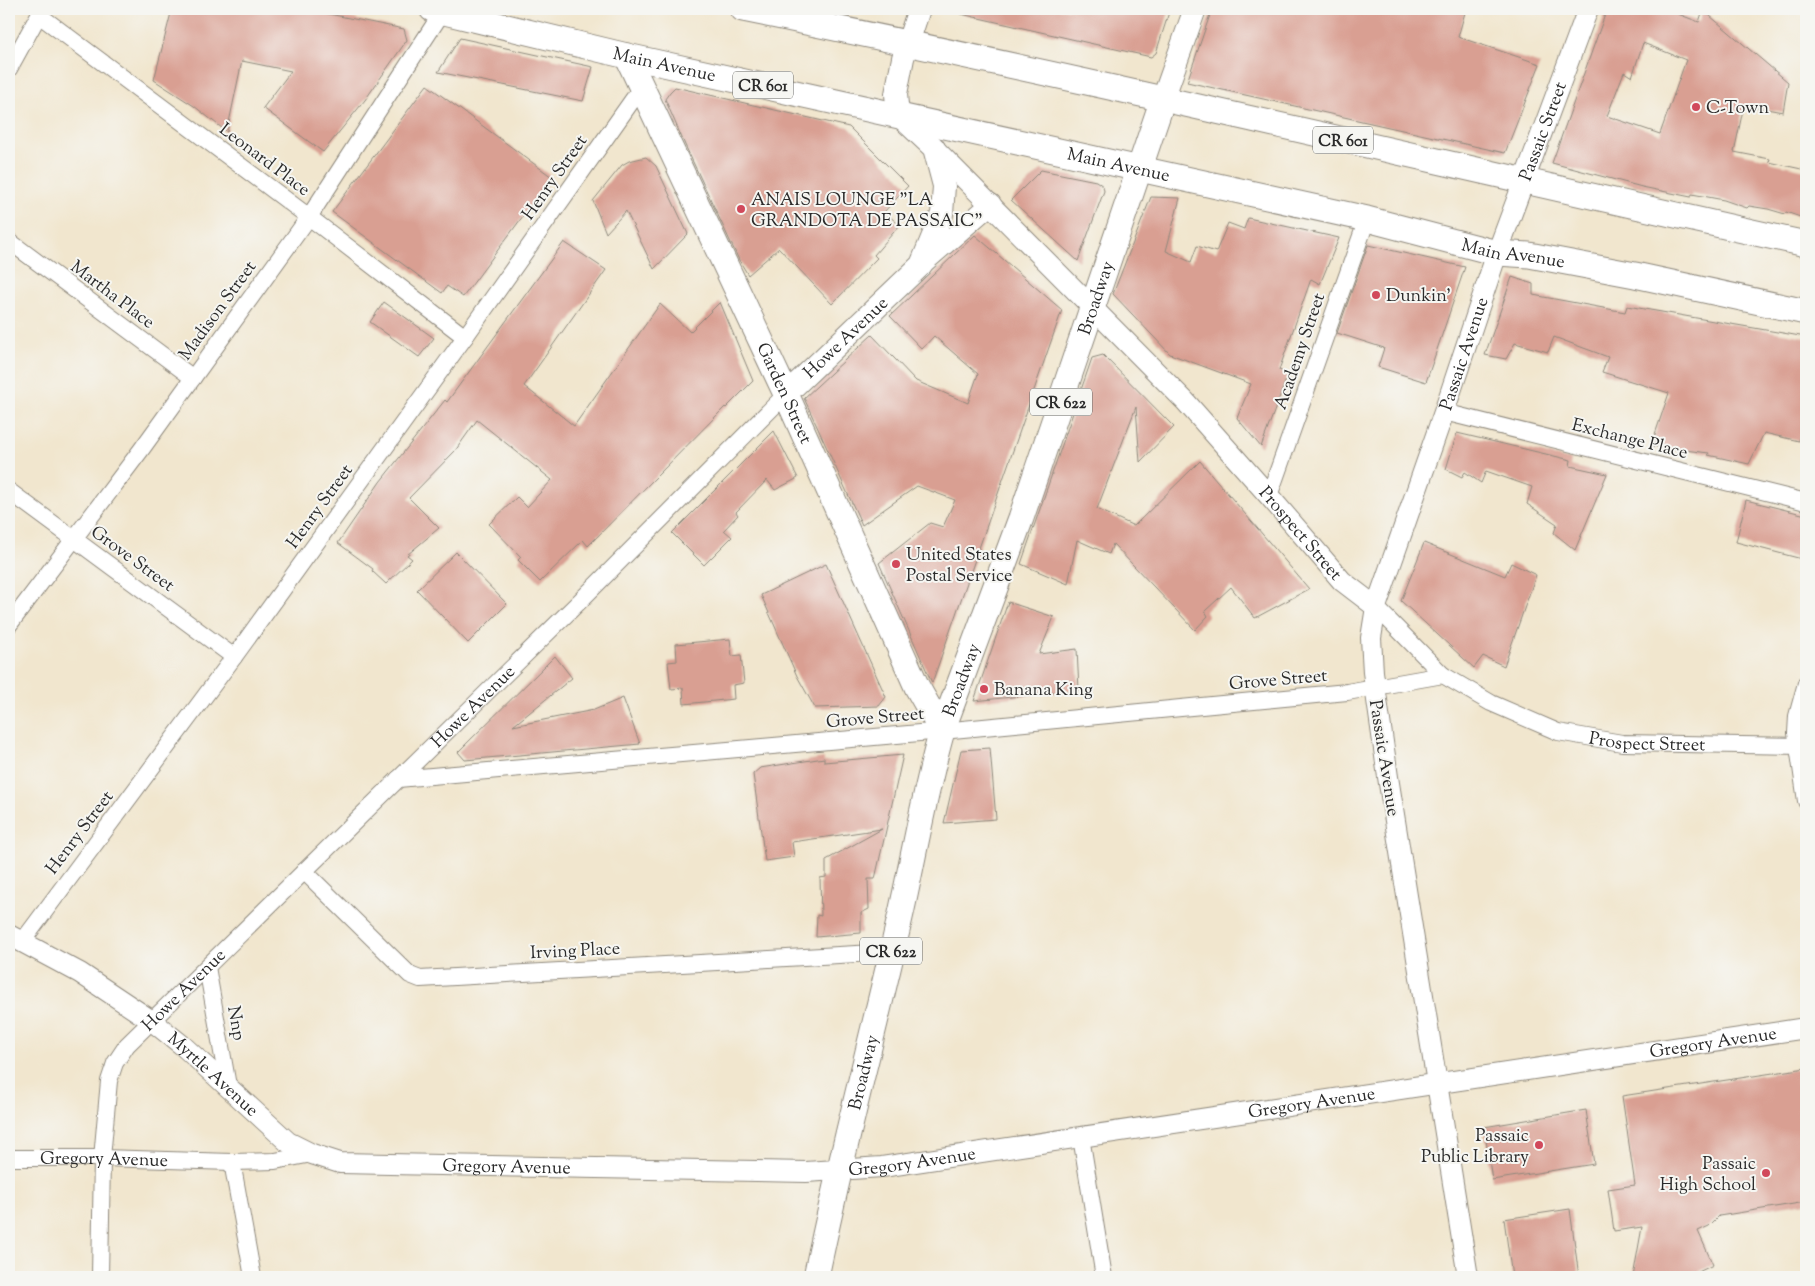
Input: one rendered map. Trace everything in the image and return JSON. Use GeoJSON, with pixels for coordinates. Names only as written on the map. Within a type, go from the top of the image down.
{"type":"FeatureCollection","features":[{"type":"Feature","properties":{"kind":"main road","name":"CR 601"},"geometry":{"type":"LineString","coordinates":[[743,9],[1015,65],[1806,244]]}},
{"type":"Feature","properties":{"kind":"main road"},"geometry":{"type":"LineString","coordinates":[[776,9],[817,24]]}},
{"type":"Feature","properties":{"kind":"main road"},"geometry":{"type":"LineString","coordinates":[[900,115],[896,94],[908,43],[919,9]]}},
{"type":"Feature","properties":{"kind":"main road"},"geometry":{"type":"LineString","coordinates":[[1163,99],[1195,9]]}},
{"type":"Feature","properties":{"kind":"main road","name":"Main Avenue"},"geometry":{"type":"LineString","coordinates":[[439,10],[627,56],[1367,219],[1497,253],[1538,256],[1806,312]]}},
{"type":"Feature","properties":{"kind":"main road","name":"Garden Street"},"geometry":{"type":"LineString","coordinates":[[627,56],[786,394],[917,687],[942,731]]}},
{"type":"Feature","properties":{"kind":"main road","name":"Broadway"},"geometry":{"type":"LineString","coordinates":[[816,1277],[839,1170],[942,731],[1021,518],[1163,99]]}},
{"type":"Feature","properties":{"kind":"main road","name":"Prospect Street"},"geometry":{"type":"LineString","coordinates":[[900,115],[934,148]]}},
{"type":"Feature","properties":{"kind":"main road"},"geometry":{"type":"LineString","coordinates":[[921,265],[942,214],[944,186],[934,148]]}},
{"type":"Feature","properties":{"kind":"main road","name":"Howe Avenue"},"geometry":{"type":"LineString","coordinates":[[786,394],[921,265]]}},
{"type":"Feature","properties":{"kind":"street","name":"Passaic Street"},"geometry":{"type":"LineString","coordinates":[[1497,253],[1587,9]]}},
{"type":"Feature","properties":{"kind":"street","name":"Madison Street"},"geometry":{"type":"LineString","coordinates":[[9,625],[193,378],[309,217],[439,10]]}},
{"type":"Feature","properties":{"kind":"street","name":"Leonard Place"},"geometry":{"type":"LineString","coordinates":[[41,12],[465,337]]}},
{"type":"Feature","properties":{"kind":"street"},"geometry":{"type":"LineString","coordinates":[[9,69],[41,12]]}},
{"type":"Feature","properties":{"kind":"street","name":"Henry Street"},"geometry":{"type":"LineString","coordinates":[[16,938],[234,657],[465,337],[641,88]]}},
{"type":"Feature","properties":{"kind":"street","name":"Prospect Street"},"geometry":{"type":"LineString","coordinates":[[934,148],[1184,401],[1342,581],[1376,607],[1443,676],[1490,704],[1558,732],[1591,739],[1622,743],[1802,746]]}},
{"type":"Feature","properties":{"kind":"street","name":"Howe Avenue"},"geometry":{"type":"LineString","coordinates":[[921,265],[990,204]]}},
{"type":"Feature","properties":{"kind":"street","name":"Academy Street"},"geometry":{"type":"LineString","coordinates":[[1269,496],[1367,219]]}},
{"type":"Feature","properties":{"kind":"street","name":"Martha Place"},"geometry":{"type":"LineString","coordinates":[[9,241],[193,378]]}},
{"type":"Feature","properties":{"kind":"street","name":"Passaic Avenue"},"geometry":{"type":"LineString","coordinates":[[1468,1277],[1375,687],[1371,638],[1376,607],[1497,253]]}},
{"type":"Feature","properties":{"kind":"street","name":"Howe Avenue"},"geometry":{"type":"LineString","coordinates":[[100,1277],[102,1158],[110,1081],[115,1063],[127,1045],[579,602],[786,394]]}},
{"type":"Feature","properties":{"kind":"street","name":"Exchange Place"},"geometry":{"type":"LineString","coordinates":[[1444,412],[1806,502]]}},
{"type":"Feature","properties":{"kind":"street","name":"Grove Street"},"geometry":{"type":"LineString","coordinates":[[9,492],[234,657]]}},
{"type":"Feature","properties":{"kind":"street","name":"Grove Street"},"geometry":{"type":"LineString","coordinates":[[398,779],[942,731],[1347,692],[1443,676]]}},
{"type":"Feature","properties":{"kind":"street"},"geometry":{"type":"LineString","coordinates":[[1806,683],[1797,716],[1796,733],[1802,746],[1806,801]]}},
{"type":"Feature","properties":{"kind":"street","name":"Irving Place"},"geometry":{"type":"LineString","coordinates":[[304,871],[410,975],[420,979],[891,952]]}},
{"type":"Feature","properties":{"kind":"street","name":"Myrtle Avenue"},"geometry":{"type":"LineString","coordinates":[[16,938],[80,973],[152,1021],[182,1045],[288,1142],[312,1154]]}},
{"type":"Feature","properties":{"kind":"street","name":"Nnp"},"geometry":{"type":"LineString","coordinates":[[207,967],[228,1086]]}},
{"type":"Feature","properties":{"kind":"street","name":"Gregory Avenue"},"geometry":{"type":"LineString","coordinates":[[9,1158],[102,1158],[232,1162],[275,1161],[312,1154],[340,1163],[768,1171],[882,1168],[1806,1028]]}},
{"type":"Feature","properties":{"kind":"street"},"geometry":{"type":"LineString","coordinates":[[1082,1137],[1104,1277]]}},
{"type":"Feature","properties":{"kind":"street"},"geometry":{"type":"LineString","coordinates":[[232,1162],[253,1277]]}},
{"type":"Feature","properties":{"kind":"building"},"geometry":{"type":"Polygon","coordinates":[[[172,9],[304,9],[404,29],[407,40],[365,100],[323,152],[263,108],[291,71],[242,61],[227,132],[194,106],[154,80],[172,9]]]}},
{"type":"Feature","properties":{"kind":"building"},"geometry":{"type":"Polygon","coordinates":[[[962,9],[1170,9],[1156,53],[1151,57],[961,14],[962,9]]]}},
{"type":"Feature","properties":{"kind":"building"},"geometry":{"type":"Polygon","coordinates":[[[1212,9],[1466,9],[1458,37],[1540,64],[1505,153],[1187,82],[1212,9]]]}},
{"type":"Feature","properties":{"kind":"building"},"geometry":{"type":"Polygon","coordinates":[[[1607,9],[1665,9],[1699,22],[1703,10],[1788,82],[1783,112],[1744,105],[1734,152],[1770,159],[1769,162],[1806,170],[1806,219],[1786,212],[1785,214],[1749,206],[1747,208],[1724,200],[1692,194],[1691,197],[1642,187],[1552,163],[1607,9]],[[1643,43],[1632,77],[1624,72],[1607,116],[1660,134],[1686,60],[1643,43]]]}},
{"type":"Feature","properties":{"kind":"building"},"geometry":{"type":"Polygon","coordinates":[[[460,38],[593,67],[583,101],[438,72],[460,38]]]}},
{"type":"Feature","properties":{"kind":"building"},"geometry":{"type":"Polygon","coordinates":[[[427,85],[552,177],[463,297],[447,286],[442,293],[332,212],[427,85]]]}},
{"type":"Feature","properties":{"kind":"building"},"geometry":{"type":"Polygon","coordinates":[[[675,87],[849,127],[908,186],[884,212],[900,225],[874,255],[877,258],[832,304],[779,248],[748,275],[739,260],[665,99],[675,87]]]}},
{"type":"Feature","properties":{"kind":"building"},"geometry":{"type":"Polygon","coordinates":[[[646,157],[656,166],[688,234],[654,269],[626,211],[606,233],[593,201],[622,165],[629,161],[646,157]]]}},
{"type":"Feature","properties":{"kind":"building"},"geometry":{"type":"Polygon","coordinates":[[[1041,170],[1096,181],[1103,186],[1104,191],[1078,261],[1011,200],[1041,170]]]}},
{"type":"Feature","properties":{"kind":"building"},"geometry":{"type":"Polygon","coordinates":[[[1151,197],[1180,198],[1166,251],[1191,262],[1197,246],[1216,252],[1228,223],[1244,229],[1248,218],[1339,238],[1320,284],[1311,279],[1279,370],[1288,374],[1261,447],[1237,418],[1251,384],[1170,354],[1113,294],[1151,197]]]}},
{"type":"Feature","properties":{"kind":"building"},"geometry":{"type":"Polygon","coordinates":[[[975,235],[1062,310],[932,683],[879,563],[930,523],[943,527],[955,500],[917,486],[862,525],[804,398],[872,335],[916,381],[968,403],[978,374],[934,336],[922,349],[890,316],[975,235]]]}},
{"type":"Feature","properties":{"kind":"building"},"geometry":{"type":"Polygon","coordinates":[[[564,242],[606,270],[524,386],[574,426],[660,304],[690,332],[720,302],[753,381],[588,546],[583,540],[540,582],[518,560],[521,557],[489,524],[517,497],[527,507],[552,480],[477,420],[455,451],[409,498],[439,528],[407,555],[412,559],[386,584],[372,571],[373,569],[338,543],[380,482],[445,400],[447,402],[564,242]]]}},
{"type":"Feature","properties":{"kind":"building"},"geometry":{"type":"Polygon","coordinates":[[[1368,245],[1465,267],[1426,382],[1378,367],[1384,348],[1337,333],[1368,245]]]}},
{"type":"Feature","properties":{"kind":"building"},"geometry":{"type":"Polygon","coordinates":[[[1512,277],[1533,284],[1533,295],[1625,312],[1627,306],[1806,337],[1806,417],[1799,441],[1764,433],[1749,464],[1708,455],[1709,453],[1651,446],[1669,393],[1602,372],[1608,357],[1554,337],[1548,352],[1515,343],[1506,359],[1485,355],[1512,277]]]}},
{"type":"Feature","properties":{"kind":"building"},"geometry":{"type":"Polygon","coordinates":[[[384,302],[434,338],[419,357],[370,322],[384,302]]]}},
{"type":"Feature","properties":{"kind":"building"},"geometry":{"type":"Polygon","coordinates":[[[1103,355],[1174,427],[1140,462],[1136,407],[1097,509],[1134,526],[1200,461],[1309,589],[1255,618],[1231,587],[1205,611],[1208,616],[1195,630],[1113,544],[1109,554],[1077,540],[1068,584],[1021,564],[1092,358],[1103,355]]]}},
{"type":"Feature","properties":{"kind":"building"},"geometry":{"type":"Polygon","coordinates":[[[774,431],[798,478],[775,490],[767,480],[736,512],[738,515],[724,530],[732,537],[704,565],[672,533],[774,431]]]}},
{"type":"Feature","properties":{"kind":"building"},"geometry":{"type":"Polygon","coordinates":[[[1457,433],[1571,460],[1570,466],[1607,474],[1575,550],[1554,533],[1557,524],[1527,504],[1532,487],[1486,471],[1481,483],[1465,472],[1462,477],[1446,469],[1457,433]]]}},
{"type":"Feature","properties":{"kind":"building"},"geometry":{"type":"Polygon","coordinates":[[[1746,500],[1806,515],[1806,560],[1736,542],[1746,500]]]}},
{"type":"Feature","properties":{"kind":"building"},"geometry":{"type":"Polygon","coordinates":[[[1424,543],[1505,576],[1511,563],[1536,575],[1504,666],[1483,656],[1474,668],[1401,601],[1424,543]]]}},
{"type":"Feature","properties":{"kind":"building"},"geometry":{"type":"Polygon","coordinates":[[[456,552],[507,604],[468,643],[417,590],[456,552]]]}},
{"type":"Feature","properties":{"kind":"building"},"geometry":{"type":"Polygon","coordinates":[[[826,564],[886,697],[879,706],[815,708],[797,676],[761,595],[826,564]]]}},
{"type":"Feature","properties":{"kind":"building"},"geometry":{"type":"Polygon","coordinates":[[[1008,602],[1054,617],[1039,654],[1077,649],[1079,690],[974,701],[1008,602]]]}},
{"type":"Feature","properties":{"kind":"building"},"geometry":{"type":"Polygon","coordinates":[[[730,639],[732,656],[741,655],[744,683],[733,685],[734,699],[684,704],[683,688],[671,689],[668,662],[677,661],[676,644],[730,639]]]}},
{"type":"Feature","properties":{"kind":"building"},"geometry":{"type":"Polygon","coordinates":[[[555,656],[572,678],[513,726],[594,710],[623,698],[640,744],[465,760],[458,752],[555,656]]]}},
{"type":"Feature","properties":{"kind":"building"},"geometry":{"type":"Polygon","coordinates":[[[990,748],[996,819],[944,823],[961,750],[990,748]]]}},
{"type":"Feature","properties":{"kind":"building"},"geometry":{"type":"Polygon","coordinates":[[[903,755],[875,879],[868,879],[869,909],[861,913],[861,933],[816,937],[817,915],[821,916],[820,878],[826,877],[826,860],[882,829],[792,842],[794,857],[765,861],[753,774],[760,768],[824,758],[824,762],[903,755]]]}},
{"type":"Feature","properties":{"kind":"building","name":"Passaic High School"},"geometry":{"type":"Polygon","coordinates":[[[1806,1068],[1806,1202],[1719,1216],[1709,1226],[1698,1231],[1713,1265],[1688,1277],[1633,1277],[1642,1227],[1614,1231],[1608,1189],[1635,1185],[1622,1096],[1806,1068]]]}},
{"type":"Feature","properties":{"kind":"building","name":"Passaic Public Library"},"geometry":{"type":"Polygon","coordinates":[[[1586,1110],[1594,1164],[1492,1180],[1484,1127],[1586,1110]]]}},
{"type":"Feature","properties":{"kind":"building"},"geometry":{"type":"Polygon","coordinates":[[[1570,1209],[1579,1277],[1512,1277],[1504,1219],[1570,1209]]]}},
{"type":"Feature","properties":{"kind":"place","name":"C-Town"},"geometry":{"type":"Point","coordinates":[1696,107]}},
{"type":"Feature","properties":{"kind":"place","name":"ANAIS LOUNGE \"LA GRANDOTA DE PASSAIC\""},"geometry":{"type":"Point","coordinates":[741,209]}},
{"type":"Feature","properties":{"kind":"place","name":"Dunkin'"},"geometry":{"type":"Point","coordinates":[1376,295]}},
{"type":"Feature","properties":{"kind":"place","name":"United States Postal Service"},"geometry":{"type":"Point","coordinates":[896,564]}},
{"type":"Feature","properties":{"kind":"place","name":"Banana King"},"geometry":{"type":"Point","coordinates":[984,689]}},
{"type":"Feature","properties":{"kind":"place","name":"Passaic Public Library"},"geometry":{"type":"Point","coordinates":[1539,1145]}},
{"type":"Feature","properties":{"kind":"place","name":"Passaic High School"},"geometry":{"type":"Point","coordinates":[1766,1173]}}]}
